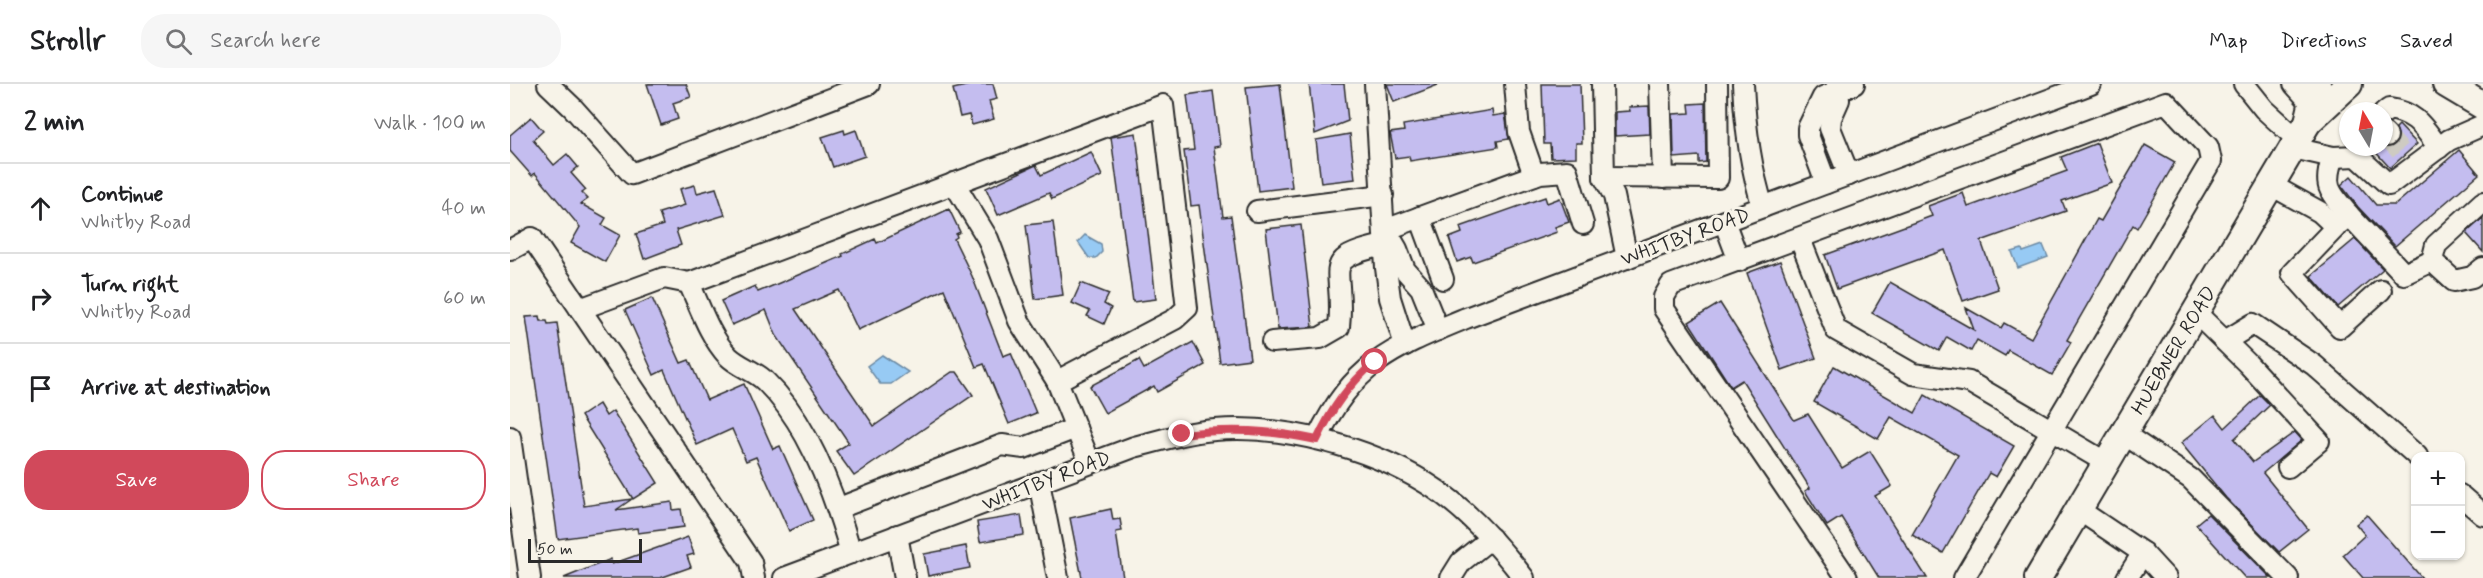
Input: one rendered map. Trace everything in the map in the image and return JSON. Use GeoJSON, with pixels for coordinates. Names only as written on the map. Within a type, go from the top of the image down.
{"type":"FeatureCollection","features":[{"type":"Feature","properties":{"kind":"main road","name":"HUEBNER ROAD"},"geometry":{"type":"LineString","coordinates":[[2038,578],[2271,185],[2306,120],[2350,85]]}},
{"type":"Feature","properties":{"kind":"street"},"geometry":{"type":"LineString","coordinates":[[548,84],[573,108],[632,174],[869,84]]}},
{"type":"Feature","properties":{"kind":"street"},"geometry":{"type":"LineString","coordinates":[[1375,84],[1388,239],[1389,288],[1405,345]]}},
{"type":"Feature","properties":{"kind":"street"},"geometry":{"type":"LineString","coordinates":[[1515,84],[1519,132],[1534,175]]}},
{"type":"Feature","properties":{"kind":"street"},"geometry":{"type":"LineString","coordinates":[[1602,84],[1604,177],[1614,196],[1627,258]]}},
{"type":"Feature","properties":{"kind":"street"},"geometry":{"type":"LineString","coordinates":[[1660,84],[1663,178]]}},
{"type":"Feature","properties":{"kind":"street"},"geometry":{"type":"LineString","coordinates":[[1604,177],[1718,178],[1717,84]]}},
{"type":"Feature","properties":{"kind":"street"},"geometry":{"type":"LineString","coordinates":[[1743,84],[1745,130],[1752,175],[1763,207]]}},
{"type":"Feature","properties":{"kind":"street","name":"WHITBY ROAD"},"geometry":{"type":"LineString","coordinates":[[1317,440],[1330,411],[1345,390],[1375,362],[1405,345],[1438,330],[1724,221],[2091,84]]}},
{"type":"Feature","properties":{"kind":"street"},"geometry":{"type":"LineString","coordinates":[[2244,84],[2264,109],[2306,120]]}},
{"type":"Feature","properties":{"kind":"street"},"geometry":{"type":"LineString","coordinates":[[2294,84],[2306,120],[2333,157]]}},
{"type":"Feature","properties":{"kind":"street"},"geometry":{"type":"LineString","coordinates":[[1843,86],[1823,97],[1821,122],[1849,175]]}},
{"type":"Feature","properties":{"kind":"street"},"geometry":{"type":"LineString","coordinates":[[1847,578],[1664,309],[1664,297],[1671,285],[2166,102],[2208,147],[2211,161],[1964,578]]}},
{"type":"Feature","properties":{"kind":"street"},"geometry":{"type":"LineString","coordinates":[[580,309],[664,278],[689,284],[1163,105],[1187,308],[1174,319],[1057,381]]}},
{"type":"Feature","properties":{"kind":"street"},"geometry":{"type":"LineString","coordinates":[[2393,110],[2417,119],[2439,148]]}},
{"type":"Feature","properties":{"kind":"street"},"geometry":{"type":"LineString","coordinates":[[1821,122],[1808,135],[1826,183]]}},
{"type":"Feature","properties":{"kind":"street"},"geometry":{"type":"LineString","coordinates":[[2363,156],[2389,185],[2409,161],[2483,125]]}},
{"type":"Feature","properties":{"kind":"street"},"geometry":{"type":"LineString","coordinates":[[2333,157],[2339,156]]}},
{"type":"Feature","properties":{"kind":"street"},"geometry":{"type":"LineString","coordinates":[[2333,157],[2326,175],[2327,186],[2342,221]]}},
{"type":"Feature","properties":{"kind":"street"},"geometry":{"type":"LineString","coordinates":[[1272,342],[1320,338],[1339,327],[1341,310],[1336,271],[1342,258],[1388,239],[1420,217],[1534,175],[1567,171],[1583,224]]}},
{"type":"Feature","properties":{"kind":"street"},"geometry":{"type":"LineString","coordinates":[[954,183],[988,239],[1019,321],[1057,381],[1090,463]]}},
{"type":"Feature","properties":{"kind":"street"},"geometry":{"type":"LineString","coordinates":[[2271,185],[2320,212],[2342,221],[2404,274],[2432,261]]}},
{"type":"Feature","properties":{"kind":"street"},"geometry":{"type":"LineString","coordinates":[[1257,211],[1383,195]]}},
{"type":"Feature","properties":{"kind":"street"},"geometry":{"type":"LineString","coordinates":[[2432,261],[2436,245],[2483,202]]}},
{"type":"Feature","properties":{"kind":"street"},"geometry":{"type":"LineString","coordinates":[[1420,217],[1443,279]]}},
{"type":"Feature","properties":{"kind":"street"},"geometry":{"type":"LineString","coordinates":[[1724,221],[1739,261]]}},
{"type":"Feature","properties":{"kind":"street"},"geometry":{"type":"LineString","coordinates":[[2342,221],[2292,273],[2340,327],[2381,290]]}},
{"type":"Feature","properties":{"kind":"street"},"geometry":{"type":"LineString","coordinates":[[510,250],[532,238],[751,562],[754,578]]}},
{"type":"Feature","properties":{"kind":"street"},"geometry":{"type":"LineString","coordinates":[[1388,239],[1405,270],[1421,288],[1438,330]]}},
{"type":"Feature","properties":{"kind":"street"},"geometry":{"type":"LineString","coordinates":[[1800,239],[1836,330],[1913,374],[1970,382],[2107,463]]}},
{"type":"Feature","properties":{"kind":"street"},"geometry":{"type":"LineString","coordinates":[[2432,261],[2454,281],[2472,277],[2483,267]]}},
{"type":"Feature","properties":{"kind":"street"},"geometry":{"type":"LineString","coordinates":[[1389,288],[1414,278]]}},
{"type":"Feature","properties":{"kind":"street"},"geometry":{"type":"LineString","coordinates":[[689,284],[715,336],[729,356],[766,381],[804,430],[839,508],[851,553]]}},
{"type":"Feature","properties":{"kind":"street"},"geometry":{"type":"LineString","coordinates":[[2196,313],[2319,441],[2288,467]]}},
{"type":"Feature","properties":{"kind":"street"},"geometry":{"type":"LineString","coordinates":[[2225,341],[2253,324],[2314,365],[2412,452]]}},
{"type":"Feature","properties":{"kind":"street"},"geometry":{"type":"LineString","coordinates":[[839,508],[1002,445],[1024,448],[1076,428]]}},
{"type":"Feature","properties":{"kind":"street","name":"WHITBY ROAD"},"geometry":{"type":"LineString","coordinates":[[784,578],[1134,447],[1182,434],[1214,430],[1277,432],[1317,440],[1364,454],[1426,483],[1448,499],[1491,538],[1524,578]]}},
{"type":"Feature","properties":{"kind":"street"},"geometry":{"type":"LineString","coordinates":[[2124,434],[2191,479],[2288,578]]}},
{"type":"Feature","properties":{"kind":"street"},"geometry":{"type":"LineString","coordinates":[[510,437],[530,578]]}},
{"type":"Feature","properties":{"kind":"street"},"geometry":{"type":"LineString","coordinates":[[1040,482],[1058,578]]}},
{"type":"Feature","properties":{"kind":"street"},"geometry":{"type":"LineString","coordinates":[[2465,499],[2483,515]]}},
{"type":"Feature","properties":{"kind":"street"},"geometry":{"type":"LineString","coordinates":[[2079,510],[2143,553],[2166,578]]}},
{"type":"Feature","properties":{"kind":"street"},"geometry":{"type":"LineString","coordinates":[[897,535],[905,578]]}},
{"type":"Feature","properties":{"kind":"street"},"geometry":{"type":"LineString","coordinates":[[1451,578],[1461,562],[1491,538]]}},
{"type":"Feature","properties":{"kind":"street"},"geometry":{"type":"LineString","coordinates":[[2127,578],[2143,553]]}},
{"type":"Feature","properties":{"kind":"water"},"geometry":{"type":"Polygon","coordinates":[[[1085,235],[1101,244],[1102,252],[1096,258],[1089,258],[1078,242],[1085,235]]]}},
{"type":"Feature","properties":{"kind":"water"},"geometry":{"type":"Polygon","coordinates":[[[2043,245],[2048,257],[2018,268],[2012,252],[2022,249],[2023,252],[2043,245]]]}},
{"type":"Feature","properties":{"kind":"water"},"geometry":{"type":"Polygon","coordinates":[[[882,355],[908,372],[891,384],[880,384],[867,366],[882,355]]]}},
{"type":"Feature","properties":{"kind":"building"},"geometry":{"type":"Polygon","coordinates":[[[647,84],[686,84],[691,97],[673,103],[678,119],[661,125],[647,84]]]}},
{"type":"Feature","properties":{"kind":"building"},"geometry":{"type":"Polygon","coordinates":[[[974,84],[993,84],[997,99],[989,101],[994,119],[972,125],[969,115],[960,117],[953,89],[974,84]]]}},
{"type":"Feature","properties":{"kind":"building"},"geometry":{"type":"Polygon","coordinates":[[[1280,84],[1292,187],[1258,191],[1246,87],[1280,84]]]}},
{"type":"Feature","properties":{"kind":"building"},"geometry":{"type":"Polygon","coordinates":[[[1309,84],[1344,84],[1348,121],[1315,134],[1309,84]]]}},
{"type":"Feature","properties":{"kind":"building"},"geometry":{"type":"Polygon","coordinates":[[[1387,84],[1438,84],[1438,85],[1394,102],[1387,84]]]}},
{"type":"Feature","properties":{"kind":"building"},"geometry":{"type":"Polygon","coordinates":[[[1542,84],[1580,84],[1582,143],[1576,143],[1576,157],[1551,158],[1550,144],[1544,144],[1542,84]]]}},
{"type":"Feature","properties":{"kind":"building"},"geometry":{"type":"Polygon","coordinates":[[[1213,91],[1220,146],[1214,147],[1223,217],[1231,216],[1250,359],[1220,363],[1199,205],[1191,206],[1184,151],[1194,150],[1187,95],[1213,91]]]}},
{"type":"Feature","properties":{"kind":"building"},"geometry":{"type":"Polygon","coordinates":[[[1705,103],[1706,162],[1699,163],[1699,156],[1674,158],[1673,114],[1690,113],[1689,104],[1705,103]]]}},
{"type":"Feature","properties":{"kind":"building"},"geometry":{"type":"Polygon","coordinates":[[[1649,106],[1650,134],[1615,136],[1615,112],[1630,111],[1629,107],[1649,106]]]}},
{"type":"Feature","properties":{"kind":"building"},"geometry":{"type":"Polygon","coordinates":[[[1492,110],[1493,116],[1505,114],[1509,139],[1497,141],[1498,147],[1410,161],[1409,156],[1395,158],[1390,133],[1404,131],[1403,125],[1492,110]]]}},
{"type":"Feature","properties":{"kind":"building"},"geometry":{"type":"Polygon","coordinates":[[[531,117],[543,131],[533,140],[554,165],[567,154],[578,167],[571,173],[586,190],[582,193],[588,199],[581,204],[606,218],[602,225],[620,235],[605,262],[571,243],[580,227],[535,173],[532,176],[510,151],[510,135],[531,117]]]}},
{"type":"Feature","properties":{"kind":"building"},"geometry":{"type":"Polygon","coordinates":[[[2399,125],[2417,144],[2390,168],[2379,156],[2393,156],[2393,146],[2399,139],[2396,128],[2399,125]]]}},
{"type":"Feature","properties":{"kind":"building"},"geometry":{"type":"Polygon","coordinates":[[[844,130],[845,134],[856,130],[865,156],[833,167],[822,137],[844,130]]]}},
{"type":"Feature","properties":{"kind":"building"},"geometry":{"type":"Polygon","coordinates":[[[1136,133],[1156,299],[1133,302],[1111,137],[1136,133]]]}},
{"type":"Feature","properties":{"kind":"building"},"geometry":{"type":"Polygon","coordinates":[[[1350,134],[1355,179],[1321,183],[1316,140],[1350,134]]]}},
{"type":"Feature","properties":{"kind":"building"},"geometry":{"type":"Polygon","coordinates":[[[2097,143],[2112,183],[2062,201],[2066,211],[1981,241],[1998,289],[1963,301],[1945,250],[1837,289],[1825,255],[1932,216],[1928,206],[1963,193],[1968,207],[2067,171],[2061,157],[2097,143]]]}},
{"type":"Feature","properties":{"kind":"building"},"geometry":{"type":"Polygon","coordinates":[[[2145,145],[2175,162],[2137,228],[2133,225],[2067,340],[2071,342],[2052,375],[2008,350],[2005,356],[1977,340],[1971,351],[1947,337],[1939,351],[1872,313],[1890,282],[1974,330],[1966,308],[2001,328],[2004,323],[2031,338],[2097,219],[2101,221],[2145,145]]]}},
{"type":"Feature","properties":{"kind":"building"},"geometry":{"type":"Polygon","coordinates":[[[2459,150],[2479,174],[2395,246],[2358,207],[2341,185],[2351,176],[2376,205],[2395,205],[2459,150]]]}},
{"type":"Feature","properties":{"kind":"building"},"geometry":{"type":"Polygon","coordinates":[[[1091,152],[1102,176],[1052,199],[1049,193],[998,215],[986,188],[1036,165],[1041,175],[1091,152]]]}},
{"type":"Feature","properties":{"kind":"building"},"geometry":{"type":"Polygon","coordinates":[[[695,185],[697,193],[716,188],[725,215],[676,230],[681,245],[644,259],[636,234],[663,225],[659,213],[685,205],[680,189],[695,185]]]}},
{"type":"Feature","properties":{"kind":"building"},"geometry":{"type":"Polygon","coordinates":[[[1545,197],[1547,203],[1560,198],[1569,222],[1555,227],[1557,232],[1473,262],[1471,257],[1457,262],[1449,238],[1462,233],[1460,227],[1545,197]]]}},
{"type":"Feature","properties":{"kind":"building"},"geometry":{"type":"Polygon","coordinates":[[[949,209],[960,232],[954,239],[972,276],[1003,356],[1011,353],[1036,413],[1009,424],[984,364],[976,367],[944,289],[858,330],[839,290],[795,309],[874,426],[952,372],[957,372],[973,395],[854,476],[836,451],[849,443],[776,335],[766,310],[732,325],[721,301],[755,286],[758,292],[843,256],[842,254],[875,239],[877,243],[949,209]]]}},
{"type":"Feature","properties":{"kind":"building"},"geometry":{"type":"Polygon","coordinates":[[[2483,218],[2483,252],[2466,233],[2483,218]]]}},
{"type":"Feature","properties":{"kind":"building"},"geometry":{"type":"Polygon","coordinates":[[[1053,222],[1063,295],[1035,299],[1026,225],[1053,222]]]}},
{"type":"Feature","properties":{"kind":"building"},"geometry":{"type":"Polygon","coordinates":[[[1301,225],[1313,327],[1278,329],[1266,229],[1301,225]]]}},
{"type":"Feature","properties":{"kind":"building"},"geometry":{"type":"Polygon","coordinates":[[[2355,239],[2383,269],[2338,307],[2311,276],[2355,239]]]}},
{"type":"Feature","properties":{"kind":"building"},"geometry":{"type":"Polygon","coordinates":[[[1780,261],[1816,358],[1782,370],[1747,273],[1780,261]]]}},
{"type":"Feature","properties":{"kind":"building"},"geometry":{"type":"Polygon","coordinates":[[[1081,283],[1109,294],[1104,304],[1111,308],[1104,324],[1087,316],[1090,311],[1072,303],[1081,283]]]}},
{"type":"Feature","properties":{"kind":"building"},"geometry":{"type":"Polygon","coordinates":[[[652,298],[681,363],[689,360],[707,400],[744,384],[773,449],[780,446],[813,520],[789,531],[756,457],[746,461],[732,429],[697,445],[664,370],[654,375],[625,310],[652,298]]]}},
{"type":"Feature","properties":{"kind":"building"},"geometry":{"type":"Polygon","coordinates":[[[1720,303],[1794,420],[1808,414],[1842,468],[1870,451],[1892,486],[1875,496],[1927,578],[1879,578],[1841,517],[1827,526],[1805,491],[1810,488],[1742,380],[1731,387],[1689,322],[1720,303]]]}},
{"type":"Feature","properties":{"kind":"building"},"geometry":{"type":"Polygon","coordinates":[[[540,316],[541,321],[547,321],[548,324],[557,323],[584,506],[632,499],[616,510],[672,502],[673,510],[681,509],[684,527],[638,533],[637,528],[558,539],[526,317],[540,316]]]}},
{"type":"Feature","properties":{"kind":"building"},"geometry":{"type":"Polygon","coordinates":[[[1193,342],[1205,365],[1157,392],[1154,386],[1105,413],[1090,386],[1139,360],[1144,369],[1193,342]]]}},
{"type":"Feature","properties":{"kind":"building"},"geometry":{"type":"Polygon","coordinates":[[[1834,366],[1915,413],[1925,395],[2014,446],[1996,477],[1989,473],[1943,553],[1912,535],[1958,455],[1891,417],[1878,439],[1814,402],[1834,366]]]}},
{"type":"Feature","properties":{"kind":"building"},"geometry":{"type":"Polygon","coordinates":[[[2260,395],[2270,405],[2234,439],[2253,462],[2295,432],[2302,440],[2263,473],[2308,529],[2279,552],[2226,498],[2181,443],[2215,415],[2225,428],[2260,395]]]}},
{"type":"Feature","properties":{"kind":"building"},"geometry":{"type":"Polygon","coordinates":[[[599,404],[606,416],[613,411],[658,483],[633,499],[581,416],[599,404]]]}},
{"type":"Feature","properties":{"kind":"building"},"geometry":{"type":"Polygon","coordinates":[[[1111,509],[1113,520],[1120,519],[1122,531],[1116,532],[1123,578],[1082,578],[1070,518],[1111,509]]]}},
{"type":"Feature","properties":{"kind":"building"},"geometry":{"type":"Polygon","coordinates":[[[2208,514],[2271,578],[2245,578],[2196,524],[2208,514]]]}},
{"type":"Feature","properties":{"kind":"building"},"geometry":{"type":"Polygon","coordinates":[[[1021,515],[1024,535],[980,542],[977,522],[1021,515]]]}},
{"type":"Feature","properties":{"kind":"building"},"geometry":{"type":"Polygon","coordinates":[[[2367,515],[2422,578],[2363,578],[2343,555],[2365,535],[2356,524],[2367,515]]]}},
{"type":"Feature","properties":{"kind":"building"},"geometry":{"type":"Polygon","coordinates":[[[688,537],[694,554],[687,556],[691,567],[660,578],[564,578],[611,559],[612,564],[688,537]]]}},
{"type":"Feature","properties":{"kind":"building"},"geometry":{"type":"Polygon","coordinates":[[[966,546],[970,568],[928,576],[924,554],[966,546]]]}},
{"type":"Feature","properties":{"kind":"tunnel"},"geometry":{"type":"LineString","coordinates":[[2393,143],[2404,155]]}},
{"type":"Feature","properties":{"kind":"route"},"geometry":{"type":"LineString","coordinates":[[1182,434],[1241,429],[1277,432],[1317,440],[1330,411],[1345,390],[1375,362]]}}]}
